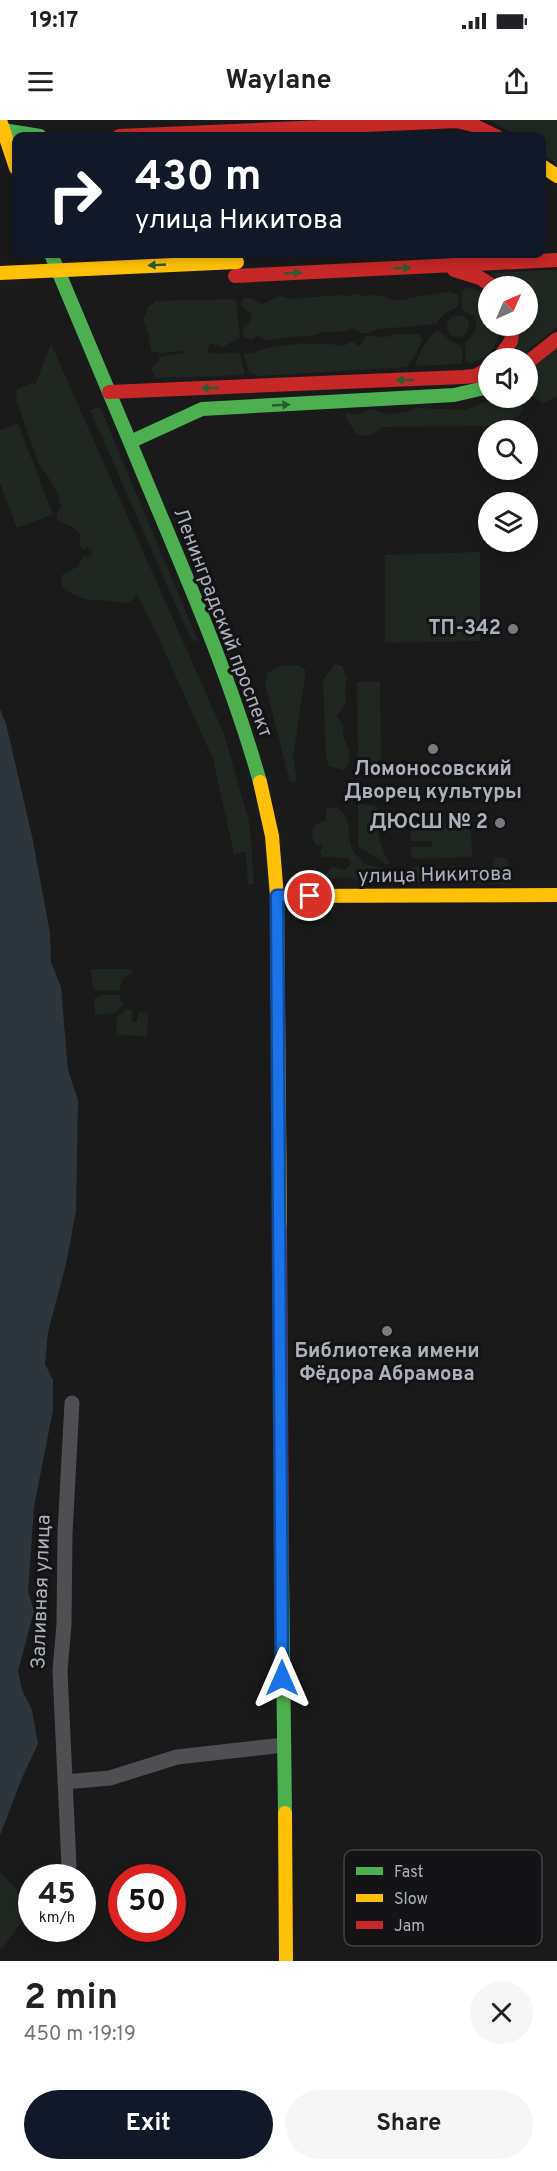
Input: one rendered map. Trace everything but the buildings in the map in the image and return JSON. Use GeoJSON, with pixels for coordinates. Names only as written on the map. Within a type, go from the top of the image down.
{"type":"FeatureCollection","features":[{"type":"Feature","properties":{"kind":"main road"},"geometry":{"type":"LineString","coordinates":[[231,132],[457,121],[488,132]]}},
{"type":"Feature","properties":{"kind":"main road"},"geometry":{"type":"LineString","coordinates":[[2,125],[26,132]]}},
{"type":"Feature","properties":{"kind":"main road"},"geometry":{"type":"LineString","coordinates":[[2,125],[12,156]]}},
{"type":"Feature","properties":{"kind":"main road","name":"Ленинградский проспект"},"geometry":{"type":"LineString","coordinates":[[53,258],[221,663],[246,733],[266,804],[272,836],[277,896],[283,1861],[286,1961]]}},
{"type":"Feature","properties":{"kind":"main road"},"geometry":{"type":"LineString","coordinates":[[229,276],[557,260]]}},
{"type":"Feature","properties":{"kind":"main road"},"geometry":{"type":"LineString","coordinates":[[0,273],[242,261]]}},
{"type":"Feature","properties":{"kind":"main road"},"geometry":{"type":"LineString","coordinates":[[438,267],[478,277]]}},
{"type":"Feature","properties":{"kind":"main road"},"geometry":{"type":"LineString","coordinates":[[47,285],[82,283]]}},
{"type":"Feature","properties":{"kind":"main road"},"geometry":{"type":"LineString","coordinates":[[538,354],[557,339]]}},
{"type":"Feature","properties":{"kind":"main road"},"geometry":{"type":"LineString","coordinates":[[109,392],[464,377],[478,374]]}},
{"type":"Feature","properties":{"kind":"main road"},"geometry":{"type":"LineString","coordinates":[[130,442],[202,409],[454,395],[478,390]]}},
{"type":"Feature","properties":{"kind":"main road","name":"улица Никитова"},"geometry":{"type":"LineString","coordinates":[[277,896],[557,895]]}},
{"type":"Feature","properties":{"kind":"street","name":"Заливная улица"},"geometry":{"type":"LineString","coordinates":[[69,1864],[60,1671],[64,1624],[65,1533],[72,1403]]}},
{"type":"Feature","properties":{"kind":"street"},"geometry":{"type":"LineString","coordinates":[[65,1782],[110,1778],[177,1758],[284,1745]]}},
{"type":"Feature","properties":{"kind":"shaded area"},"geometry":{"type":"Polygon","coordinates":[[[489,120],[557,120],[557,164],[546,157],[546,132],[510,132],[489,120]]]}},
{"type":"Feature","properties":{"kind":"shaded area"},"geometry":{"type":"Polygon","coordinates":[[[557,270],[557,327],[531,348],[512,348],[516,336],[538,336],[538,276],[495,276],[492,273],[557,270]]]}},
{"type":"Feature","properties":{"kind":"shaded area"},"geometry":{"type":"Polygon","coordinates":[[[466,288],[478,291],[478,336],[499,336],[493,348],[478,348],[478,360],[472,363],[466,361],[465,344],[475,330],[476,323],[471,315],[462,308],[463,290],[466,288]]]}},
{"type":"Feature","properties":{"kind":"shaded area"},"geometry":{"type":"Polygon","coordinates":[[[451,292],[459,296],[457,307],[445,313],[436,324],[381,329],[366,333],[353,328],[321,332],[316,335],[266,340],[258,336],[251,340],[243,336],[243,328],[252,315],[241,307],[244,298],[253,299],[262,304],[279,296],[291,299],[374,294],[397,301],[451,292]]]}},
{"type":"Feature","properties":{"kind":"shaded area"},"geometry":{"type":"Polygon","coordinates":[[[236,299],[240,337],[223,347],[210,343],[207,353],[239,353],[245,373],[243,375],[155,378],[151,369],[159,362],[159,357],[185,353],[183,351],[161,353],[151,351],[143,318],[148,306],[154,304],[154,301],[236,299]]]}},
{"type":"Feature","properties":{"kind":"shaded area"},"geometry":{"type":"Polygon","coordinates":[[[458,315],[466,318],[469,326],[466,334],[458,337],[450,334],[447,326],[450,318],[458,315]]]}},
{"type":"Feature","properties":{"kind":"shaded area"},"geometry":{"type":"Polygon","coordinates":[[[438,330],[451,341],[462,346],[462,362],[460,364],[416,366],[424,346],[438,330]]]}},
{"type":"Feature","properties":{"kind":"shaded area"},"geometry":{"type":"Polygon","coordinates":[[[395,334],[418,334],[423,339],[407,367],[259,376],[249,372],[244,355],[268,348],[296,344],[344,346],[351,341],[359,346],[366,336],[386,337],[395,334]]]}},
{"type":"Feature","properties":{"kind":"shaded area"},"geometry":{"type":"Polygon","coordinates":[[[51,344],[224,734],[250,826],[254,883],[248,885],[246,852],[234,854],[213,759],[137,594],[127,603],[85,599],[66,591],[61,585],[62,575],[77,567],[84,556],[91,556],[92,551],[87,547],[82,550],[79,544],[81,535],[57,518],[56,514],[61,508],[56,489],[38,462],[16,399],[17,389],[32,383],[35,385],[51,344]]]}},
{"type":"Feature","properties":{"kind":"shaded area"},"geometry":{"type":"Polygon","coordinates":[[[557,348],[557,396],[543,404],[538,400],[538,363],[557,348]]]}},
{"type":"Feature","properties":{"kind":"shaded area"},"geometry":{"type":"Polygon","coordinates":[[[478,405],[478,408],[523,408],[523,411],[510,420],[478,420],[478,426],[382,427],[363,436],[356,434],[345,416],[346,413],[359,415],[371,409],[387,414],[418,408],[464,410],[478,405]]]}},
{"type":"Feature","properties":{"kind":"shaded area"},"geometry":{"type":"Polygon","coordinates":[[[100,407],[199,643],[190,637],[90,410],[100,407]]]}},
{"type":"Feature","properties":{"kind":"shaded area"},"geometry":{"type":"Polygon","coordinates":[[[18,424],[53,514],[17,528],[0,483],[0,430],[18,424]]]}},
{"type":"Feature","properties":{"kind":"shaded area"},"geometry":{"type":"Polygon","coordinates":[[[480,552],[480,641],[385,643],[385,555],[480,552]]]}},
{"type":"Feature","properties":{"kind":"shaded area"},"geometry":{"type":"Polygon","coordinates":[[[335,664],[342,666],[347,679],[346,702],[337,716],[343,726],[343,737],[349,750],[349,764],[343,770],[329,766],[326,757],[323,680],[335,664]]]}},
{"type":"Feature","properties":{"kind":"shaded area"},"geometry":{"type":"Polygon","coordinates":[[[299,665],[306,671],[293,757],[297,781],[290,782],[265,683],[267,673],[279,666],[299,665]]]}},
{"type":"Feature","properties":{"kind":"shaded area"},"geometry":{"type":"Polygon","coordinates":[[[380,681],[381,757],[377,763],[368,761],[360,764],[358,759],[357,682],[380,681]]]}},
{"type":"Feature","properties":{"kind":"shaded area"},"geometry":{"type":"Polygon","coordinates":[[[0,709],[6,724],[32,836],[50,933],[51,962],[61,987],[68,1070],[78,1100],[76,1211],[66,1264],[48,1332],[45,1364],[53,1380],[53,1410],[34,1507],[28,1591],[34,1611],[18,1671],[22,1690],[32,1710],[38,1744],[0,1835],[0,709]]]}},
{"type":"Feature","properties":{"kind":"shaded area"},"geometry":{"type":"Polygon","coordinates":[[[358,804],[373,805],[380,814],[379,837],[389,862],[387,865],[358,846],[358,804]]]}},
{"type":"Feature","properties":{"kind":"shaded area"},"geometry":{"type":"Polygon","coordinates":[[[336,807],[346,818],[350,843],[356,854],[365,863],[388,871],[392,880],[379,878],[361,880],[345,877],[330,879],[325,875],[332,867],[344,870],[351,864],[349,858],[323,857],[320,851],[323,846],[315,844],[312,836],[313,828],[318,823],[326,821],[326,809],[336,807]]]}},
{"type":"Feature","properties":{"kind":"shaded area"},"geometry":{"type":"Polygon","coordinates":[[[467,827],[471,832],[472,855],[470,857],[415,859],[411,856],[411,847],[432,847],[432,841],[410,841],[414,828],[467,827]]]}},
{"type":"Feature","properties":{"kind":"shaded area"},"geometry":{"type":"Polygon","coordinates":[[[494,857],[508,860],[509,884],[413,883],[413,867],[493,868],[494,857]]]}},
{"type":"Feature","properties":{"kind":"shaded area"},"geometry":{"type":"Polygon","coordinates":[[[91,969],[131,969],[133,973],[123,978],[119,990],[99,991],[93,988],[91,969]]]}},
{"type":"Feature","properties":{"kind":"shaded area"},"geometry":{"type":"Polygon","coordinates":[[[100,995],[119,995],[124,1005],[114,1013],[95,1015],[94,999],[100,995]]]}},
{"type":"Feature","properties":{"kind":"shaded area"},"geometry":{"type":"Polygon","coordinates":[[[127,1009],[133,1010],[131,1021],[136,1023],[139,1012],[148,1013],[147,1036],[116,1035],[117,1017],[127,1009]]]}},
{"type":"Feature","properties":{"kind":"shaded area"},"geometry":{"type":"Polygon","coordinates":[[[0,1872],[17,1890],[18,1927],[2,1949],[0,1948],[0,1872]]]}},
{"type":"Feature","properties":{"kind":"traffic: fast"},"geometry":{"type":"LineString","coordinates":[[3,130],[15,132]]}},
{"type":"Feature","properties":{"kind":"traffic: fast"},"geometry":{"type":"LineString","coordinates":[[53,258],[130,442],[202,409],[454,395],[478,390]]}},
{"type":"Feature","properties":{"kind":"traffic: fast"},"geometry":{"type":"LineString","coordinates":[[130,442],[216,653],[247,738],[260,782]]}},
{"type":"Feature","properties":{"kind":"traffic: fast"},"geometry":{"type":"LineString","coordinates":[[282,1571],[285,1813]]}},
{"type":"Feature","properties":{"kind":"traffic: slow"},"geometry":{"type":"LineString","coordinates":[[0,120],[12,156]]}},
{"type":"Feature","properties":{"kind":"traffic: slow"},"geometry":{"type":"LineString","coordinates":[[546,169],[557,176]]}},
{"type":"Feature","properties":{"kind":"traffic: slow"},"geometry":{"type":"LineString","coordinates":[[0,273],[237,262]]}},
{"type":"Feature","properties":{"kind":"traffic: slow"},"geometry":{"type":"LineString","coordinates":[[260,782],[272,836],[277,896],[280,1227]]}},
{"type":"Feature","properties":{"kind":"traffic: slow"},"geometry":{"type":"LineString","coordinates":[[277,896],[557,895]]}},
{"type":"Feature","properties":{"kind":"traffic: slow"},"geometry":{"type":"LineString","coordinates":[[285,1813],[286,1961]]}},
{"type":"Feature","properties":{"kind":"traffic: jam"},"geometry":{"type":"LineString","coordinates":[[209,132],[457,121],[488,132]]}},
{"type":"Feature","properties":{"kind":"traffic: jam"},"geometry":{"type":"LineString","coordinates":[[235,276],[557,260]]}},
{"type":"Feature","properties":{"kind":"traffic: jam"},"geometry":{"type":"LineString","coordinates":[[454,270],[478,277]]}},
{"type":"Feature","properties":{"kind":"traffic: jam"},"geometry":{"type":"LineString","coordinates":[[506,348],[512,336]]}},
{"type":"Feature","properties":{"kind":"traffic: jam"},"geometry":{"type":"LineString","coordinates":[[538,354],[557,339]]}},
{"type":"Feature","properties":{"kind":"traffic: jam"},"geometry":{"type":"LineString","coordinates":[[109,392],[463,377],[478,374]]}},
{"type":"Feature","properties":{"kind":"traffic: jam"},"geometry":{"type":"LineString","coordinates":[[280,1227],[282,1571]]}},
{"type":"Feature","properties":{"kind":"place","name":"ТП-342"},"geometry":{"type":"Point","coordinates":[513,629]}},
{"type":"Feature","properties":{"kind":"place","name":"Ломоносовский Дворец культуры"},"geometry":{"type":"Point","coordinates":[433,749]}},
{"type":"Feature","properties":{"kind":"place","name":"ДЮСШ № 2"},"geometry":{"type":"Point","coordinates":[500,823]}},
{"type":"Feature","properties":{"kind":"place","name":"Библиотека имени Фёдора Абрамова"},"geometry":{"type":"Point","coordinates":[387,1331]}},
{"type":"Feature","properties":{"kind":"route"},"geometry":{"type":"LineString","coordinates":[[282,1678],[277,896],[310,896]]}}]}
